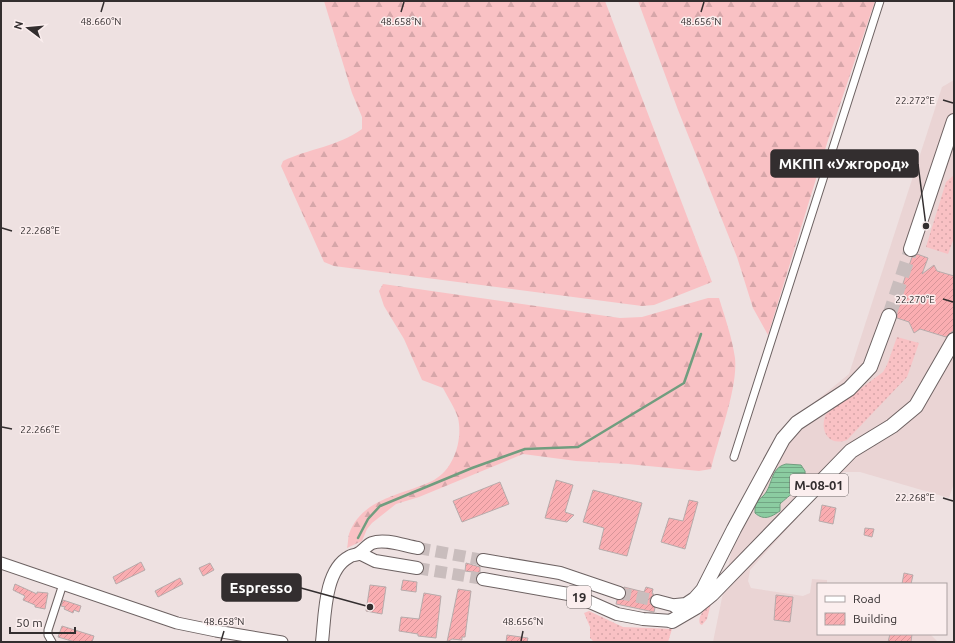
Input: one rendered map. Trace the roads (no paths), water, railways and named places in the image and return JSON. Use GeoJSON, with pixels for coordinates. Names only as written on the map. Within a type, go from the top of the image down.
{"type":"FeatureCollection","features":[{"type":"Feature","properties":{"kind":"highway"},"geometry":{"type":"LineString","coordinates":[[911,249],[954,121]]}},
{"type":"Feature","properties":{"kind":"highway"},"geometry":{"type":"LineString","coordinates":[[676,606],[686,604],[694,600],[703,590],[783,438],[797,423],[849,390],[870,367],[888,316]]}},
{"type":"Feature","properties":{"kind":"highway","name":"М-08-01"},"geometry":{"type":"LineString","coordinates":[[672,621],[696,608],[712,594],[851,451],[892,426],[916,406],[954,340]]}},
{"type":"Feature","properties":{"kind":"main road"},"geometry":{"type":"LineString","coordinates":[[322,642],[327,595],[332,575],[341,563],[372,543],[387,542],[418,548]]}},
{"type":"Feature","properties":{"kind":"main road"},"geometry":{"type":"LineString","coordinates":[[354,555],[375,561],[416,568]]}},
{"type":"Feature","properties":{"kind":"main road","name":"19"},"geometry":{"type":"LineString","coordinates":[[483,560],[560,573],[619,593]]}},
{"type":"Feature","properties":{"kind":"main road","name":"19"},"geometry":{"type":"LineString","coordinates":[[483,578],[574,595],[616,614],[643,619],[672,621]]}},
{"type":"Feature","properties":{"kind":"main road"},"geometry":{"type":"LineString","coordinates":[[657,601],[676,606]]}},
{"type":"Feature","properties":{"kind":"street"},"geometry":{"type":"LineString","coordinates":[[734,457],[880,1]]}},
{"type":"Feature","properties":{"kind":"street"},"geometry":{"type":"LineString","coordinates":[[1,563],[177,623],[216,632],[282,642]]}},
{"type":"Feature","properties":{"kind":"street"},"geometry":{"type":"LineString","coordinates":[[52,642],[48,635],[48,630],[63,584]]}},
{"type":"Feature","properties":{"kind":"waterway"},"geometry":{"type":"LineString","coordinates":[[358,538],[368,519],[380,506],[472,468],[525,449],[578,447],[684,383],[701,334]]}},
{"type":"Feature","properties":{"kind":"tunnel"},"geometry":{"type":"LineString","coordinates":[[889,316],[911,249]]}},
{"type":"Feature","properties":{"kind":"tunnel"},"geometry":{"type":"LineString","coordinates":[[418,548],[483,560]]}},
{"type":"Feature","properties":{"kind":"tunnel"},"geometry":{"type":"LineString","coordinates":[[417,568],[483,579]]}},
{"type":"Feature","properties":{"kind":"tunnel"},"geometry":{"type":"LineString","coordinates":[[619,593],[657,601]]}},
{"type":"Feature","properties":{"kind":"place","name":"МКПП «Ужгород»"},"geometry":{"type":"Point","coordinates":[926,226]}},
{"type":"Feature","properties":{"kind":"place","name":"Espresso"},"geometry":{"type":"Point","coordinates":[370,607]}}]}
